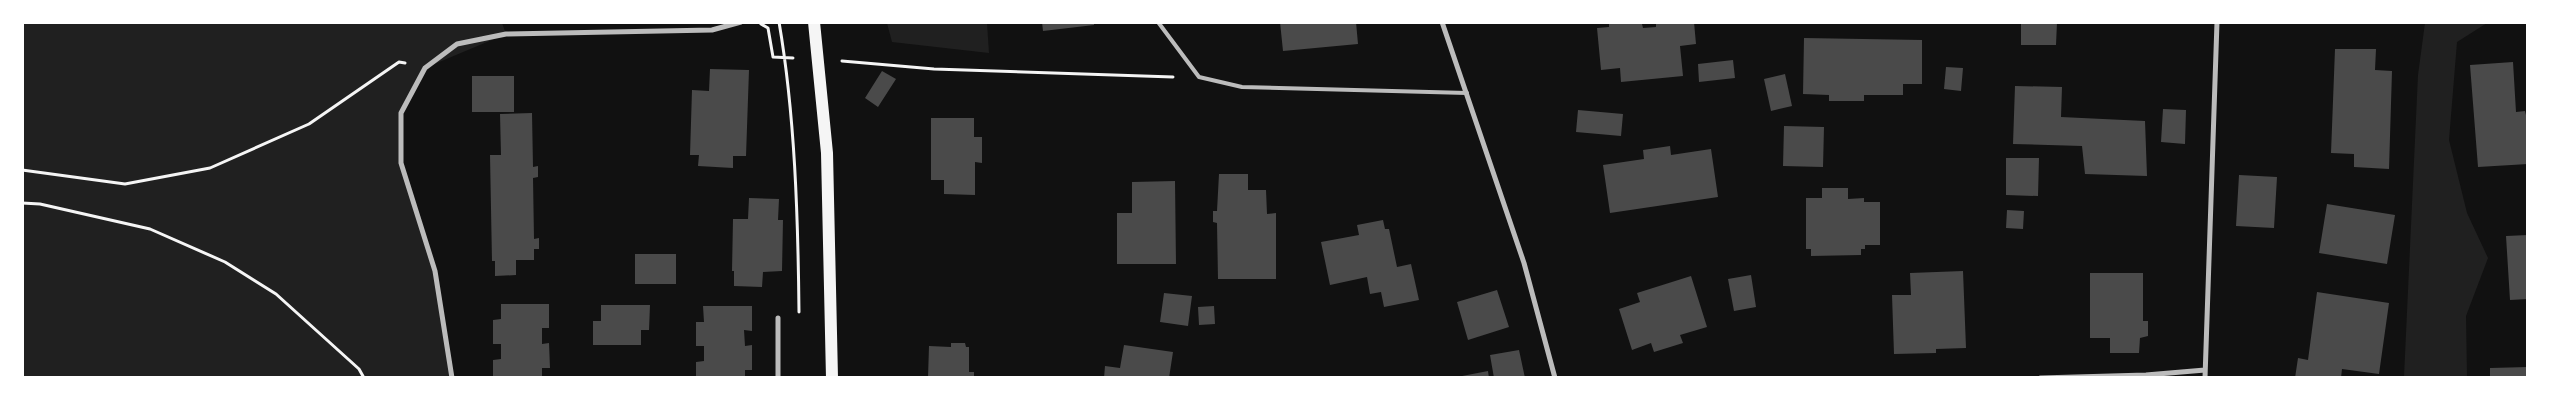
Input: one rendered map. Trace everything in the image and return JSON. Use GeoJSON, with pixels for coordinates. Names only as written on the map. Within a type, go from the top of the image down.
{"type":"FeatureCollection","features":[{"type":"Feature","properties":{"kind":"main road"},"geometry":{"type":"LineString","coordinates":[[814,22],[827,153],[832,378]]}},
{"type":"Feature","properties":{"kind":"street"},"geometry":{"type":"LineString","coordinates":[[452,378],[435,271],[401,162],[401,113],[425,68],[457,44],[506,34],[712,30],[741,22]]}},
{"type":"Feature","properties":{"kind":"street"},"geometry":{"type":"LineString","coordinates":[[1442,22],[1468,93],[1524,263],[1555,378]]}},
{"type":"Feature","properties":{"kind":"street"},"geometry":{"type":"LineString","coordinates":[[2205,378],[2217,22]]}},
{"type":"Feature","properties":{"kind":"street"},"geometry":{"type":"LineString","coordinates":[[778,318],[778,378]]}},
{"type":"Feature","properties":{"kind":"street"},"geometry":{"type":"LineString","coordinates":[[2040,378],[2146,375],[2205,370]]}},
{"type":"Feature","properties":{"kind":"lane"},"geometry":{"type":"LineString","coordinates":[[1158,22],[1199,76],[1242,87],[1468,93]]}},
{"type":"Feature","properties":{"kind":"path"},"geometry":{"type":"LineString","coordinates":[[759,22],[768,28],[773,57],[799,58]]}},
{"type":"Feature","properties":{"kind":"path"},"geometry":{"type":"LineString","coordinates":[[779,22],[785,58],[798,237],[799,321]]}},
{"type":"Feature","properties":{"kind":"path"},"geometry":{"type":"LineString","coordinates":[[836,61],[934,70],[1148,78]]}},
{"type":"Feature","properties":{"kind":"path"},"geometry":{"type":"LineString","coordinates":[[22,170],[125,184],[210,168],[309,124],[399,62],[425,68]]}},
{"type":"Feature","properties":{"kind":"path"},"geometry":{"type":"LineString","coordinates":[[22,203],[40,204],[150,229],[225,262],[276,294],[359,369],[364,378]]}},
{"type":"Feature","properties":{"kind":"shaded area"},"geometry":{"type":"Polygon","coordinates":[[[22,23],[502,23],[506,34],[425,68],[401,113],[401,163],[435,271],[452,377],[23,377],[22,23]]]}},
{"type":"Feature","properties":{"kind":"shaded area"},"geometry":{"type":"Polygon","coordinates":[[[887,23],[987,23],[989,53],[892,42],[887,23]]]}},
{"type":"Feature","properties":{"kind":"shaded area"},"geometry":{"type":"Polygon","coordinates":[[[2425,23],[2487,23],[2457,42],[2449,140],[2467,213],[2488,258],[2466,316],[2467,377],[2404,377],[2418,75],[2425,23]]]}},
{"type":"Feature","properties":{"kind":"building"},"geometry":{"type":"Polygon","coordinates":[[[1042,22],[1094,22],[1094,25],[1043,31],[1042,22]]]}},
{"type":"Feature","properties":{"kind":"building"},"geometry":{"type":"Polygon","coordinates":[[[1280,22],[1356,22],[1358,44],[1283,51],[1280,22]]]}},
{"type":"Feature","properties":{"kind":"building"},"geometry":{"type":"Polygon","coordinates":[[[1609,22],[1642,24],[1643,28],[1656,27],[1656,22],[1694,22],[1696,44],[1680,46],[1683,76],[1621,82],[1620,68],[1601,70],[1597,28],[1609,27],[1609,22]]]}},
{"type":"Feature","properties":{"kind":"building"},"geometry":{"type":"Polygon","coordinates":[[[2021,22],[2057,22],[2056,45],[2021,45],[2021,22]]]}},
{"type":"Feature","properties":{"kind":"building"},"geometry":{"type":"Polygon","coordinates":[[[1804,38],[1922,40],[1922,84],[1903,84],[1903,95],[1864,95],[1864,101],[1829,101],[1829,95],[1803,94],[1804,38]]]}},
{"type":"Feature","properties":{"kind":"building"},"geometry":{"type":"Polygon","coordinates":[[[2335,49],[2376,49],[2375,70],[2392,71],[2389,169],[2354,167],[2354,154],[2331,153],[2335,49]]]}},
{"type":"Feature","properties":{"kind":"building"},"geometry":{"type":"Polygon","coordinates":[[[1733,60],[1735,78],[1699,82],[1698,64],[1733,60]]]}},
{"type":"Feature","properties":{"kind":"building"},"geometry":{"type":"Polygon","coordinates":[[[2513,62],[2516,112],[2525,111],[2528,123],[2528,164],[2478,167],[2470,65],[2513,62]]]}},
{"type":"Feature","properties":{"kind":"building"},"geometry":{"type":"Polygon","coordinates":[[[1946,67],[1963,68],[1961,91],[1944,89],[1946,67]]]}},
{"type":"Feature","properties":{"kind":"building"},"geometry":{"type":"Polygon","coordinates":[[[710,69],[749,70],[746,156],[733,156],[733,168],[698,166],[699,155],[690,155],[692,90],[709,91],[710,69]]]}},
{"type":"Feature","properties":{"kind":"building"},"geometry":{"type":"Polygon","coordinates":[[[882,71],[896,79],[878,107],[865,98],[882,71]]]}},
{"type":"Feature","properties":{"kind":"building"},"geometry":{"type":"Polygon","coordinates":[[[1785,74],[1792,106],[1771,111],[1764,79],[1785,74]]]}},
{"type":"Feature","properties":{"kind":"building"},"geometry":{"type":"Polygon","coordinates":[[[472,76],[514,76],[514,112],[472,112],[472,76]]]}},
{"type":"Feature","properties":{"kind":"building"},"geometry":{"type":"Polygon","coordinates":[[[2015,86],[2062,87],[2061,117],[2145,121],[2147,176],[2085,174],[2082,146],[2013,144],[2015,86]]]}},
{"type":"Feature","properties":{"kind":"building"},"geometry":{"type":"Polygon","coordinates":[[[2163,109],[2186,110],[2185,144],[2161,142],[2163,109]]]}},
{"type":"Feature","properties":{"kind":"building"},"geometry":{"type":"Polygon","coordinates":[[[1578,110],[1623,114],[1621,136],[1576,132],[1578,110]]]}},
{"type":"Feature","properties":{"kind":"building"},"geometry":{"type":"Polygon","coordinates":[[[532,113],[533,167],[538,166],[538,177],[533,178],[534,239],[539,238],[539,249],[534,249],[534,260],[516,260],[516,275],[495,276],[495,261],[492,261],[490,155],[501,155],[500,114],[532,113]]]}},
{"type":"Feature","properties":{"kind":"building"},"geometry":{"type":"Polygon","coordinates":[[[931,118],[974,118],[974,137],[982,137],[982,163],[975,162],[975,195],[944,194],[944,180],[931,180],[931,118]]]}},
{"type":"Feature","properties":{"kind":"building"},"geometry":{"type":"Polygon","coordinates":[[[1784,126],[1824,127],[1823,167],[1783,166],[1784,126]]]}},
{"type":"Feature","properties":{"kind":"building"},"geometry":{"type":"Polygon","coordinates":[[[1670,146],[1671,155],[1711,149],[1718,197],[1610,213],[1603,165],[1644,159],[1643,150],[1670,146]]]}},
{"type":"Feature","properties":{"kind":"building"},"geometry":{"type":"Polygon","coordinates":[[[2006,158],[2039,158],[2038,196],[2006,195],[2006,158]]]}},
{"type":"Feature","properties":{"kind":"building"},"geometry":{"type":"Polygon","coordinates":[[[1219,174],[1248,174],[1248,190],[1266,190],[1267,214],[1276,213],[1276,279],[1218,279],[1217,223],[1213,222],[1213,211],[1217,211],[1219,174]]]}},
{"type":"Feature","properties":{"kind":"building"},"geometry":{"type":"Polygon","coordinates":[[[2239,175],[2277,177],[2274,228],[2236,226],[2239,175]]]}},
{"type":"Feature","properties":{"kind":"building"},"geometry":{"type":"Polygon","coordinates":[[[1175,181],[1176,264],[1117,264],[1117,213],[1132,213],[1132,182],[1175,181]]]}},
{"type":"Feature","properties":{"kind":"building"},"geometry":{"type":"Polygon","coordinates":[[[1822,188],[1848,188],[1848,199],[1864,198],[1864,202],[1880,202],[1880,245],[1865,245],[1865,249],[1861,249],[1861,255],[1811,256],[1811,249],[1806,249],[1806,198],[1822,198],[1822,188]]]}},
{"type":"Feature","properties":{"kind":"building"},"geometry":{"type":"Polygon","coordinates":[[[749,198],[779,199],[778,220],[783,220],[782,271],[763,272],[762,287],[734,286],[734,271],[732,271],[733,219],[748,219],[749,198]]]}},
{"type":"Feature","properties":{"kind":"building"},"geometry":{"type":"Polygon","coordinates":[[[2327,204],[2395,215],[2387,264],[2319,253],[2327,204]]]}},
{"type":"Feature","properties":{"kind":"building"},"geometry":{"type":"Polygon","coordinates":[[[2007,210],[2024,211],[2023,229],[2006,228],[2007,210]]]}},
{"type":"Feature","properties":{"kind":"building"},"geometry":{"type":"Polygon","coordinates":[[[1383,220],[1385,229],[1389,229],[1397,267],[1411,264],[1419,300],[1384,307],[1381,292],[1370,294],[1367,277],[1330,285],[1321,242],[1359,235],[1357,225],[1383,220]]]}},
{"type":"Feature","properties":{"kind":"building"},"geometry":{"type":"Polygon","coordinates":[[[2528,235],[2528,299],[2510,300],[2506,236],[2528,235]]]}},
{"type":"Feature","properties":{"kind":"building"},"geometry":{"type":"Polygon","coordinates":[[[635,254],[676,254],[676,284],[635,284],[635,254]]]}},
{"type":"Feature","properties":{"kind":"building"},"geometry":{"type":"Polygon","coordinates":[[[1963,271],[1966,348],[1936,349],[1936,353],[1894,354],[1892,295],[1911,295],[1910,273],[1963,271]]]}},
{"type":"Feature","properties":{"kind":"building"},"geometry":{"type":"Polygon","coordinates":[[[2090,273],[2143,273],[2143,321],[2148,321],[2148,336],[2140,338],[2139,353],[2110,353],[2110,338],[2090,338],[2090,273]]]}},
{"type":"Feature","properties":{"kind":"building"},"geometry":{"type":"Polygon","coordinates":[[[1751,275],[1756,307],[1734,311],[1728,279],[1751,275]]]}},
{"type":"Feature","properties":{"kind":"building"},"geometry":{"type":"Polygon","coordinates":[[[1691,276],[1707,327],[1680,335],[1683,343],[1654,352],[1651,343],[1632,350],[1619,309],[1640,302],[1637,293],[1691,276]]]}},
{"type":"Feature","properties":{"kind":"building"},"geometry":{"type":"Polygon","coordinates":[[[1497,290],[1509,327],[1468,340],[1457,302],[1497,290]]]}},
{"type":"Feature","properties":{"kind":"building"},"geometry":{"type":"Polygon","coordinates":[[[2317,292],[2389,303],[2379,374],[2342,369],[2341,378],[2295,378],[2298,358],[2308,360],[2317,292]]]}},
{"type":"Feature","properties":{"kind":"building"},"geometry":{"type":"Polygon","coordinates":[[[1164,293],[1192,296],[1188,326],[1160,322],[1164,293]]]}},
{"type":"Feature","properties":{"kind":"building"},"geometry":{"type":"Polygon","coordinates":[[[501,304],[549,304],[549,328],[542,328],[542,344],[549,343],[550,368],[542,368],[542,378],[493,378],[493,360],[501,359],[501,344],[493,344],[493,320],[501,319],[501,304]]]}},
{"type":"Feature","properties":{"kind":"building"},"geometry":{"type":"Polygon","coordinates":[[[601,305],[650,305],[649,330],[641,330],[641,345],[593,345],[593,321],[601,321],[601,305]]]}},
{"type":"Feature","properties":{"kind":"building"},"geometry":{"type":"Polygon","coordinates":[[[703,306],[752,306],[752,331],[744,330],[745,346],[752,345],[752,370],[745,370],[745,378],[696,378],[696,362],[704,361],[704,346],[696,346],[696,322],[704,322],[703,306]]]}},
{"type":"Feature","properties":{"kind":"building"},"geometry":{"type":"Polygon","coordinates":[[[1214,306],[1215,324],[1199,325],[1198,307],[1214,306]]]}},
{"type":"Feature","properties":{"kind":"building"},"geometry":{"type":"Polygon","coordinates":[[[951,343],[965,343],[966,347],[969,347],[969,372],[974,372],[974,378],[928,378],[929,346],[951,347],[951,343]]]}},
{"type":"Feature","properties":{"kind":"building"},"geometry":{"type":"Polygon","coordinates":[[[1124,345],[1173,352],[1169,378],[1104,378],[1105,366],[1120,368],[1124,345]]]}},
{"type":"Feature","properties":{"kind":"building"},"geometry":{"type":"Polygon","coordinates":[[[1519,350],[1525,378],[1494,378],[1490,355],[1519,350]]]}},
{"type":"Feature","properties":{"kind":"building"},"geometry":{"type":"Polygon","coordinates":[[[2528,367],[2528,378],[2490,378],[2490,368],[2528,367]]]}},
{"type":"Feature","properties":{"kind":"building"},"geometry":{"type":"Polygon","coordinates":[[[1488,371],[1489,378],[1457,378],[1457,377],[1488,371]]]}}]}
